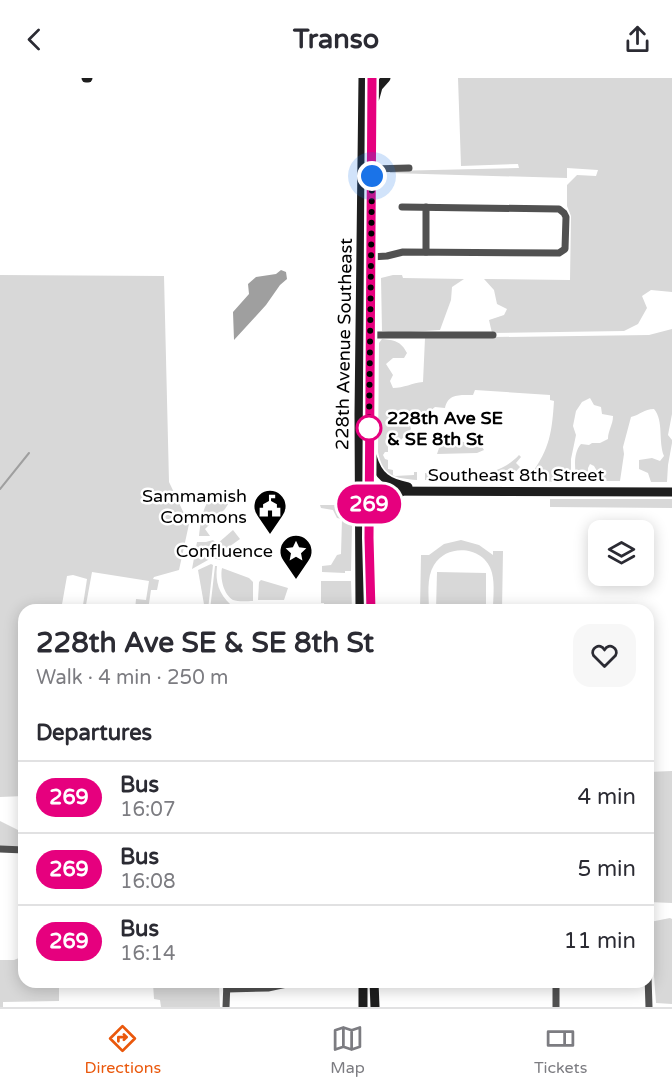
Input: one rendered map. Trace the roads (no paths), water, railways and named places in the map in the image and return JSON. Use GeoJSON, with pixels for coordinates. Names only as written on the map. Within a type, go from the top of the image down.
{"type":"FeatureCollection","features":[{"type":"Feature","properties":{"kind":"main road","name":"228th Avenue Southeast"},"geometry":{"type":"LineString","coordinates":[[360,604],[364,491],[363,78]]}},
{"type":"Feature","properties":{"kind":"main road","name":"228th Avenue Southeast"},"geometry":{"type":"LineString","coordinates":[[370,604],[369,538],[364,491],[369,447],[372,78]]}},
{"type":"Feature","properties":{"kind":"main road"},"geometry":{"type":"LineString","coordinates":[[372,124],[378,87],[386,78]]}},
{"type":"Feature","properties":{"kind":"main road"},"geometry":{"type":"LineString","coordinates":[[369,447],[375,466],[383,478],[422,490]]}},
{"type":"Feature","properties":{"kind":"main road","name":"Southeast 8th Street"},"geometry":{"type":"LineString","coordinates":[[364,491],[672,492]]}},
{"type":"Feature","properties":{"kind":"main road"},"geometry":{"type":"LineString","coordinates":[[369,538],[373,517],[378,506],[384,500],[404,491]]}},
{"type":"Feature","properties":{"kind":"main road"},"geometry":{"type":"LineString","coordinates":[[363,988],[363,1007]]}},
{"type":"Feature","properties":{"kind":"main road"},"geometry":{"type":"LineString","coordinates":[[368,988],[369,998],[375,1005]]}},
{"type":"Feature","properties":{"kind":"main road"},"geometry":{"type":"LineString","coordinates":[[374,988],[375,1005]]}},
{"type":"Feature","properties":{"kind":"street"},"geometry":{"type":"LineString","coordinates":[[372,169],[409,168]]}},
{"type":"Feature","properties":{"kind":"street"},"geometry":{"type":"LineString","coordinates":[[371,257],[387,256],[399,252],[559,253],[566,249],[566,217],[564,213],[555,209],[402,207]]}},
{"type":"Feature","properties":{"kind":"street"},"geometry":{"type":"LineString","coordinates":[[426,207],[426,252]]}},
{"type":"Feature","properties":{"kind":"street"},"geometry":{"type":"LineString","coordinates":[[371,335],[493,335]]}},
{"type":"Feature","properties":{"kind":"street"},"geometry":{"type":"LineString","coordinates":[[0,849],[18,850]]}},
{"type":"Feature","properties":{"kind":"street"},"geometry":{"type":"LineString","coordinates":[[226,1007],[227,988]]}},
{"type":"Feature","properties":{"kind":"street"},"geometry":{"type":"LineString","coordinates":[[556,988],[556,1007]]}},
{"type":"Feature","properties":{"kind":"street"},"geometry":{"type":"LineString","coordinates":[[648,988],[649,1007]]}},
{"type":"Feature","properties":{"kind":"waterway"},"geometry":{"type":"LineString","coordinates":[[0,489],[29,453]]}},
{"type":"Feature","properties":{"kind":"place","name":"228th Ave SE & SE 8th St"},"geometry":{"type":"Point","coordinates":[369,428]}},
{"type":"Feature","properties":{"kind":"place","name":"Sammamish Commons"},"geometry":{"type":"Point","coordinates":[270,535]}},
{"type":"Feature","properties":{"kind":"place","name":"Confluence"},"geometry":{"type":"Point","coordinates":[296,580]}}]}
